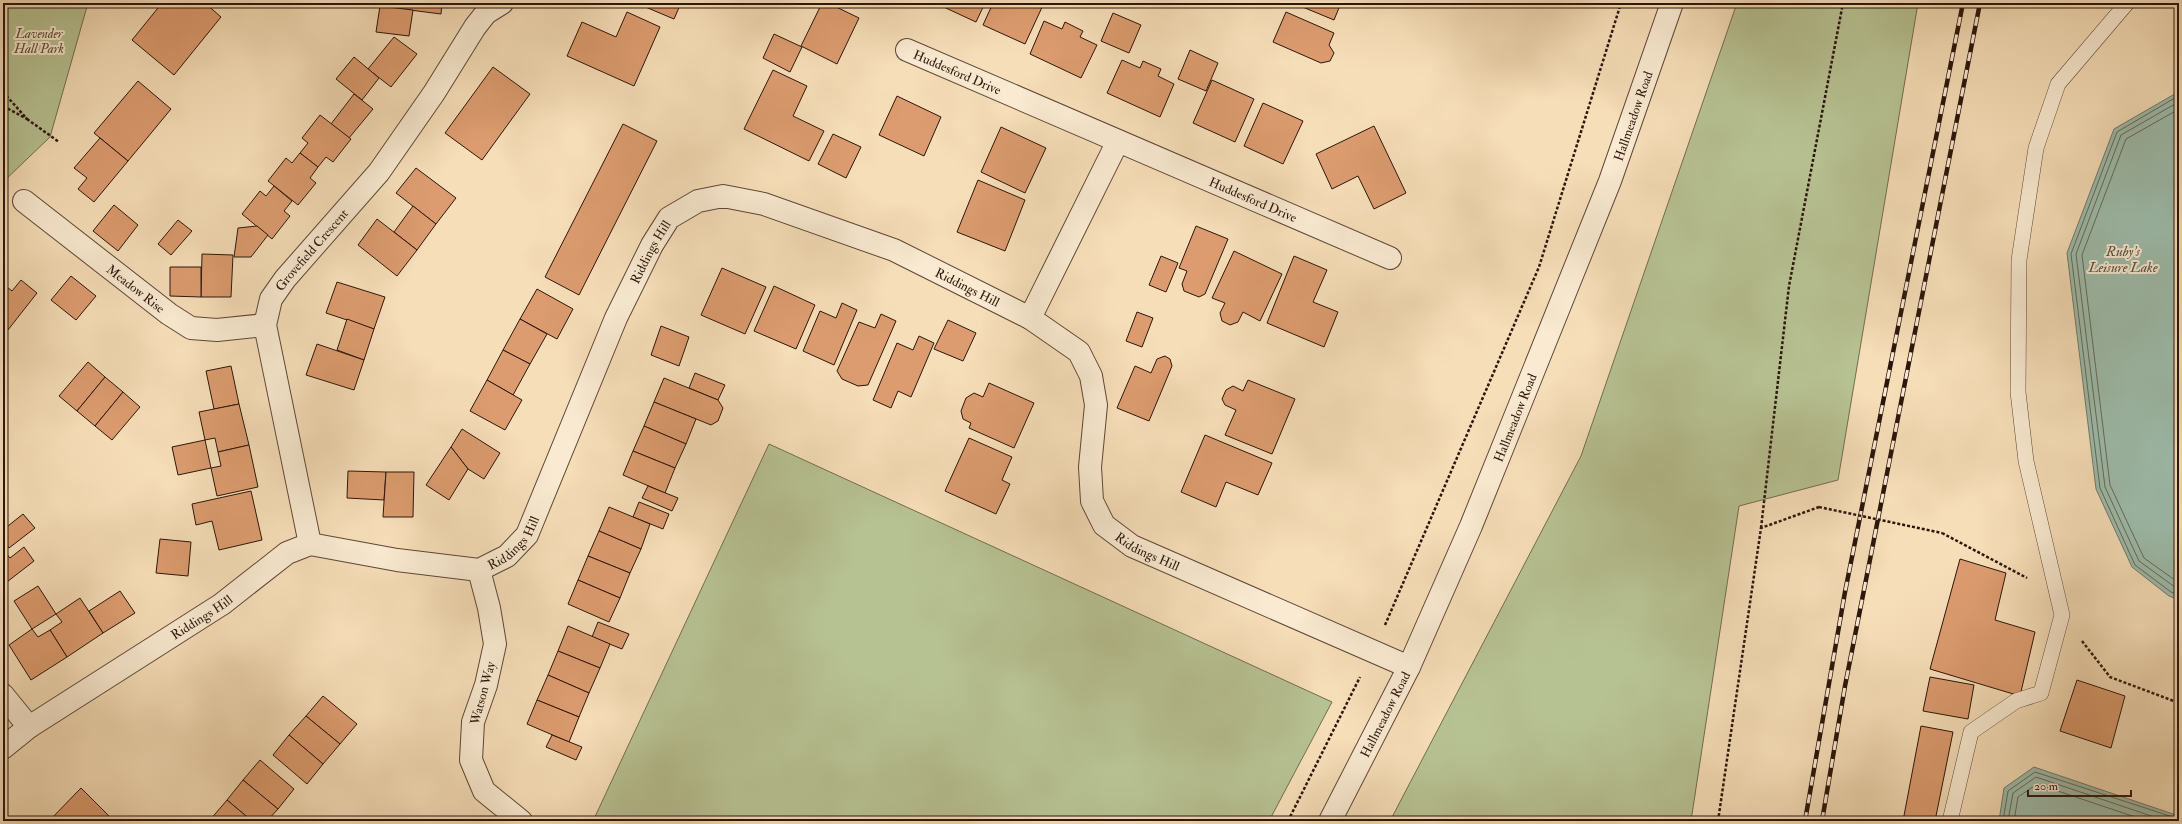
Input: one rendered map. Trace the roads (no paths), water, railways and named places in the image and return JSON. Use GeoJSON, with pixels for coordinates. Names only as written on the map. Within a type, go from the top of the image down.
{"type":"FeatureCollection","features":[{"type":"Feature","properties":{"kind":"street","name":"Grovefield Crescent"},"geometry":{"type":"LineString","coordinates":[[310,544],[265,325],[271,299],[285,279],[379,172],[434,93],[486,12],[502,3]]}},
{"type":"Feature","properties":{"kind":"street","name":"Hallmeadow Road"},"geometry":{"type":"LineString","coordinates":[[1330,821],[1409,667],[1471,526],[1610,182],[1672,3]]}},
{"type":"Feature","properties":{"kind":"street","name":"Huddesford Drive"},"geometry":{"type":"LineString","coordinates":[[907,50],[1390,258]]}},
{"type":"Feature","properties":{"kind":"street"},"geometry":{"type":"LineString","coordinates":[[1030,318],[1118,141]]}},
{"type":"Feature","properties":{"kind":"street","name":"Riddings Hill"},"geometry":{"type":"LineString","coordinates":[[3,748],[28,727],[222,604],[287,553],[310,544],[397,560],[479,570],[507,556],[527,535],[616,318],[652,245],[669,218],[698,201],[723,196],[764,204],[894,250],[1030,318],[1079,352],[1091,376],[1096,405],[1090,467],[1092,501],[1104,525],[1132,546],[1409,667]]}},
{"type":"Feature","properties":{"kind":"street","name":"Meadow Rise"},"geometry":{"type":"LineString","coordinates":[[24,202],[169,314],[190,328],[217,330],[265,325]]}},
{"type":"Feature","properties":{"kind":"street","name":"Watson Way"},"geometry":{"type":"LineString","coordinates":[[479,570],[489,608],[495,644],[486,685],[473,722],[471,760],[484,791],[521,821]]}},
{"type":"Feature","properties":{"kind":"street"},"geometry":{"type":"LineString","coordinates":[[3,694],[28,727]]}},
{"type":"Feature","properties":{"kind":"lane"},"geometry":{"type":"LineString","coordinates":[[1950,821],[1971,732],[2016,701],[2041,693],[2062,615],[2026,460],[2019,400],[2019,260],[2036,148],[2058,84],[2127,3]]}},
{"type":"Feature","properties":{"kind":"water","name":"Ruby’s Leisure Lake"},"geometry":{"type":"Polygon","coordinates":[[[2179,94],[2179,600],[2169,596],[2132,567],[2096,489],[2067,253],[2114,129],[2173,95],[2179,94]]]}},
{"type":"Feature","properties":{"kind":"water"},"geometry":{"type":"Polygon","coordinates":[[[2034,767],[2179,816],[2179,821],[1999,821],[2004,788],[2034,767]]]}},
{"type":"Feature","properties":{"kind":"railway"},"geometry":{"type":"LineString","coordinates":[[1805,821],[1845,592],[1963,3]]}},
{"type":"Feature","properties":{"kind":"railway"},"geometry":{"type":"LineString","coordinates":[[1822,821],[1845,686],[1980,3]]}},
{"type":"Feature","properties":{"kind":"park label","name":"Lavender Hall Park"},"geometry":{"type":"Point","coordinates":[39,40]}}]}
